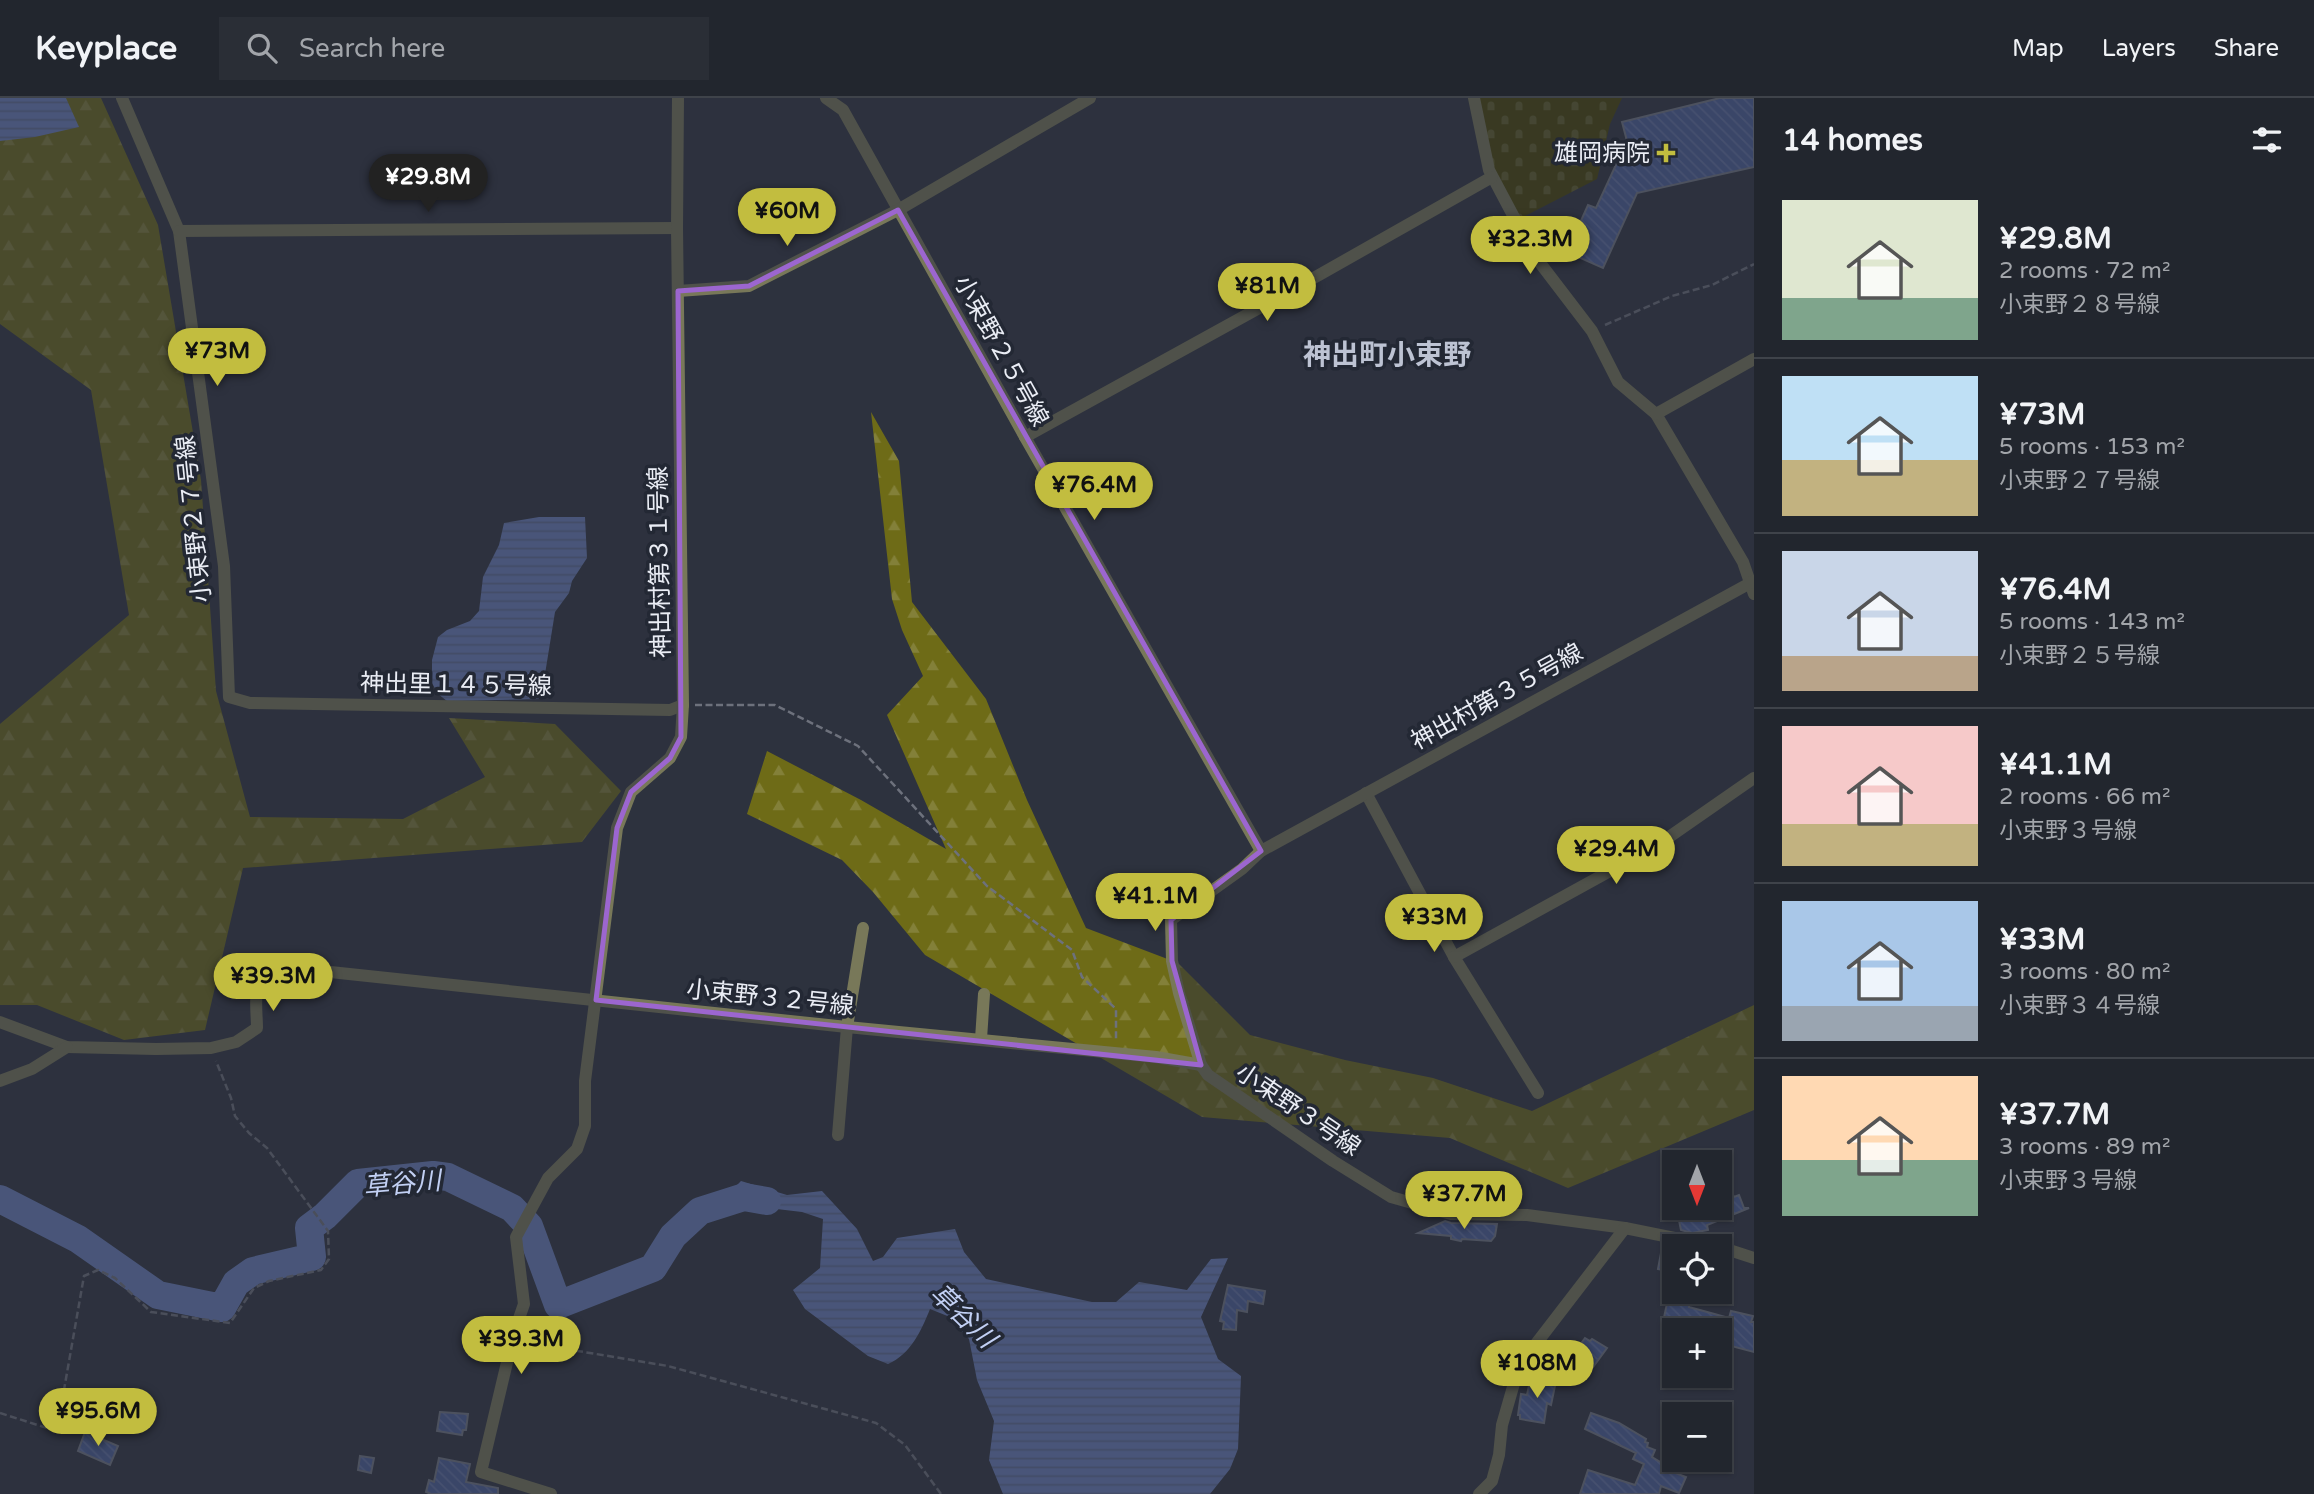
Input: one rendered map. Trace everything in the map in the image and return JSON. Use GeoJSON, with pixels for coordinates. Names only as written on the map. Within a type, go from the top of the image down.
{"type":"FeatureCollection","features":[{"type":"Feature","properties":{"kind":"street","name":"小束野２７号線"},"geometry":{"type":"LineString","coordinates":[[122,98],[179,231],[224,566],[229,697]]}},
{"type":"Feature","properties":{"kind":"street","name":"神出村第３１号線"},"geometry":{"type":"LineString","coordinates":[[514,1334],[524,1304],[516,1237],[548,1178],[577,1149],[585,1126],[585,1081],[617,828],[631,792],[670,758],[681,737],[683,705],[678,98]]}},
{"type":"Feature","properties":{"kind":"street","name":"小束野２５号線"},"geometry":{"type":"LineString","coordinates":[[826,98],[843,110],[1025,437],[1261,851]]}},
{"type":"Feature","properties":{"kind":"street"},"geometry":{"type":"LineString","coordinates":[[678,291],[749,286],[898,210],[1090,98]]}},
{"type":"Feature","properties":{"kind":"street"},"geometry":{"type":"LineString","coordinates":[[1474,98],[1492,177],[1534,255],[1592,331],[1618,382],[1656,414],[1742,562],[1753,586]]}},
{"type":"Feature","properties":{"kind":"street"},"geometry":{"type":"LineString","coordinates":[[1025,437],[1492,177]]}},
{"type":"Feature","properties":{"kind":"street"},"geometry":{"type":"LineString","coordinates":[[179,231],[677,228]]}},
{"type":"Feature","properties":{"kind":"street"},"geometry":{"type":"LineString","coordinates":[[1656,414],[1754,359]]}},
{"type":"Feature","properties":{"kind":"street","name":"神出村第３５号線"},"geometry":{"type":"LineString","coordinates":[[1261,851],[1753,586]]}},
{"type":"Feature","properties":{"kind":"street","name":"神出里１４５号線"},"geometry":{"type":"LineString","coordinates":[[229,697],[250,703],[291,704],[670,710],[683,705]]}},
{"type":"Feature","properties":{"kind":"street"},"geometry":{"type":"LineString","coordinates":[[1454,957],[1659,844],[1754,778]]}},
{"type":"Feature","properties":{"kind":"street"},"geometry":{"type":"LineString","coordinates":[[1366,793],[1454,957],[1538,1093]]}},
{"type":"Feature","properties":{"kind":"street","name":"小束野３号線"},"geometry":{"type":"LineString","coordinates":[[1261,851],[1242,869],[1171,920],[1172,961],[1179,993],[1201,1065],[1208,1075],[1333,1161],[1391,1197],[1451,1214],[1527,1215],[1662,1235]]}},
{"type":"Feature","properties":{"kind":"street"},"geometry":{"type":"LineString","coordinates":[[838,1135],[847,1027],[863,928]]}},
{"type":"Feature","properties":{"kind":"street","name":"小束野３２号線"},"geometry":{"type":"LineString","coordinates":[[211,1048],[236,1042],[257,1028],[257,982],[267,969],[274,965],[1019,1045],[1117,1053],[1201,1065]]}},
{"type":"Feature","properties":{"kind":"street"},"geometry":{"type":"LineString","coordinates":[[981,1039],[984,994]]}},
{"type":"Feature","properties":{"kind":"street"},"geometry":{"type":"LineString","coordinates":[[0,1022],[67,1047],[211,1048]]}},
{"type":"Feature","properties":{"kind":"street"},"geometry":{"type":"LineString","coordinates":[[0,1081],[32,1069],[67,1047]]}},
{"type":"Feature","properties":{"kind":"street"},"geometry":{"type":"LineString","coordinates":[[1479,1494],[1492,1481],[1499,1455],[1502,1425],[1515,1380],[1532,1349],[1625,1228]]}},
{"type":"Feature","properties":{"kind":"street"},"geometry":{"type":"LineString","coordinates":[[1732,1251],[1754,1258]]}},
{"type":"Feature","properties":{"kind":"street"},"geometry":{"type":"LineString","coordinates":[[514,1334],[481,1472],[551,1494]]}},
{"type":"Feature","properties":{"kind":"path"},"geometry":{"type":"LineString","coordinates":[[1592,331],[1672,296],[1712,285],[1754,264]]}},
{"type":"Feature","properties":{"kind":"path"},"geometry":{"type":"LineString","coordinates":[[683,705],[775,705],[858,746],[987,886],[1072,950],[1083,977],[1116,1009],[1117,1053]]}},
{"type":"Feature","properties":{"kind":"path"},"geometry":{"type":"LineString","coordinates":[[0,1413],[47,1428],[58,1424],[84,1276],[98,1270],[115,1278],[151,1312],[230,1323],[254,1288],[321,1270],[329,1259],[328,1231],[267,1148],[249,1133],[235,1116],[231,1098],[211,1048]]}},
{"type":"Feature","properties":{"kind":"path"},"geometry":{"type":"LineString","coordinates":[[514,1334],[530,1343],[668,1366],[876,1423],[905,1445],[941,1494]]}},
{"type":"Feature","properties":{"kind":"highlighted area"},"geometry":{"type":"Polygon","coordinates":[[[898,210],[1261,851],[1171,920],[1172,961],[1201,1065],[596,1000],[617,828],[631,792],[670,758],[681,737],[678,291],[749,286],[898,210]]]}},
{"type":"Feature","properties":{"kind":"green space"},"geometry":{"type":"Polygon","coordinates":[[[0,98],[101,98],[158,225],[201,480],[216,691],[250,817],[403,819],[485,777],[449,718],[555,724],[621,791],[582,842],[243,868],[205,1030],[124,1040],[37,1005],[0,1005],[0,724],[129,615],[91,390],[0,324],[0,98]]]}},
{"type":"Feature","properties":{"kind":"green space"},"geometry":{"type":"Polygon","coordinates":[[[1479,98],[1622,98],[1610,124],[1597,179],[1519,219],[1495,175],[1479,98]]]}},
{"type":"Feature","properties":{"kind":"green space"},"geometry":{"type":"Polygon","coordinates":[[[871,412],[899,461],[912,602],[986,699],[1027,800],[1086,928],[1178,963],[1250,1035],[1345,1060],[1433,1078],[1532,1111],[1754,1005],[1754,1110],[1568,1188],[1450,1138],[1202,1117],[925,955],[873,892],[842,860],[747,814],[767,751],[861,800],[946,849],[887,715],[923,676],[902,630],[892,599],[871,412]]]}},
{"type":"Feature","properties":{"kind":"water"},"geometry":{"type":"Polygon","coordinates":[[[0,98],[66,98],[79,127],[35,137],[0,141],[0,98]]]}},
{"type":"Feature","properties":{"kind":"water"},"geometry":{"type":"Polygon","coordinates":[[[539,517],[585,517],[587,558],[572,581],[569,593],[555,612],[541,699],[447,701],[438,694],[432,683],[432,660],[438,637],[447,630],[470,621],[479,611],[483,577],[499,545],[504,523],[539,517]]]}},
{"type":"Feature","properties":{"kind":"water"},"geometry":{"type":"Polygon","coordinates":[[[741,1181],[787,1195],[822,1191],[857,1229],[873,1261],[883,1257],[897,1238],[955,1229],[964,1252],[986,1279],[1092,1302],[1116,1302],[1139,1282],[1187,1290],[1211,1259],[1228,1258],[1201,1317],[1218,1359],[1241,1376],[1238,1449],[1230,1469],[1210,1494],[1003,1494],[989,1460],[994,1421],[977,1380],[969,1339],[950,1317],[930,1309],[914,1341],[896,1360],[888,1364],[868,1356],[805,1309],[793,1290],[820,1268],[823,1219],[802,1212],[734,1204],[726,1196],[741,1181]]]}},
{"type":"Feature","properties":{"kind":"building"},"geometry":{"type":"Polygon","coordinates":[[[1720,98],[1754,98],[1754,167],[1637,193],[1603,268],[1567,252],[1588,205],[1596,208],[1627,141],[1622,122],[1720,98]]]}},
{"type":"Feature","properties":{"kind":"building"},"geometry":{"type":"Polygon","coordinates":[[[1732,1193],[1734,1197],[1739,1195],[1744,1208],[1749,1208],[1732,1215],[1732,1193]]]}},
{"type":"Feature","properties":{"kind":"building"},"geometry":{"type":"Polygon","coordinates":[[[1679,1220],[1719,1220],[1707,1225],[1708,1230],[1692,1233],[1681,1230],[1679,1220]]]}},
{"type":"Feature","properties":{"kind":"building"},"geometry":{"type":"Polygon","coordinates":[[[1445,1221],[1497,1224],[1495,1236],[1491,1241],[1461,1241],[1451,1239],[1451,1236],[1418,1233],[1445,1221]]]}},
{"type":"Feature","properties":{"kind":"building"},"geometry":{"type":"Polygon","coordinates":[[[1661,1253],[1662,1253],[1662,1270],[1658,1269],[1661,1253]]]}},
{"type":"Feature","properties":{"kind":"building"},"geometry":{"type":"Polygon","coordinates":[[[1228,1285],[1265,1291],[1263,1304],[1248,1301],[1247,1312],[1237,1310],[1236,1330],[1223,1329],[1224,1322],[1220,1321],[1228,1285]]]}},
{"type":"Feature","properties":{"kind":"building"},"geometry":{"type":"Polygon","coordinates":[[[1667,1304],[1690,1304],[1689,1307],[1729,1318],[1664,1318],[1667,1304]]]}},
{"type":"Feature","properties":{"kind":"building"},"geometry":{"type":"Polygon","coordinates":[[[1731,1311],[1753,1316],[1751,1322],[1754,1322],[1754,1352],[1732,1346],[1732,1318],[1729,1318],[1731,1311]]]}},
{"type":"Feature","properties":{"kind":"building"},"geometry":{"type":"Polygon","coordinates":[[[1585,1338],[1607,1348],[1593,1367],[1574,1353],[1585,1338]]]}},
{"type":"Feature","properties":{"kind":"building"},"geometry":{"type":"Polygon","coordinates":[[[1531,1376],[1556,1381],[1551,1405],[1547,1403],[1544,1423],[1520,1419],[1518,1415],[1521,1394],[1527,1395],[1531,1376]]]}},
{"type":"Feature","properties":{"kind":"building"},"geometry":{"type":"Polygon","coordinates":[[[440,1412],[468,1414],[466,1430],[463,1430],[462,1435],[437,1431],[440,1412]]]}},
{"type":"Feature","properties":{"kind":"building"},"geometry":{"type":"Polygon","coordinates":[[[1591,1413],[1619,1423],[1646,1439],[1647,1447],[1655,1450],[1652,1457],[1662,1463],[1662,1472],[1673,1472],[1686,1477],[1679,1493],[1661,1486],[1659,1494],[1580,1494],[1588,1470],[1635,1485],[1644,1464],[1633,1459],[1636,1453],[1585,1429],[1591,1413]]]}},
{"type":"Feature","properties":{"kind":"building"},"geometry":{"type":"Polygon","coordinates":[[[85,1432],[118,1446],[110,1465],[78,1451],[85,1432]]]}},
{"type":"Feature","properties":{"kind":"building"},"geometry":{"type":"Polygon","coordinates":[[[360,1456],[374,1458],[371,1473],[358,1470],[360,1456]]]}},
{"type":"Feature","properties":{"kind":"building"},"geometry":{"type":"Polygon","coordinates":[[[439,1458],[470,1464],[466,1482],[498,1488],[498,1494],[426,1492],[429,1480],[434,1482],[439,1458]]]}},
{"type":"Feature","properties":{"kind":"waterway","name":"草谷川"},"geometry":{"type":"LineString","coordinates":[[0,1199],[78,1239],[158,1295],[222,1308],[236,1283],[253,1271],[312,1257],[309,1228],[358,1183],[433,1175],[448,1177],[512,1208],[529,1226],[558,1305],[653,1268],[673,1236],[700,1211],[744,1197],[767,1201]]}},
{"type":"Feature","properties":{"kind":"place","name":"雄岡病院"},"geometry":{"type":"Point","coordinates":[1666,153]}},
{"type":"Feature","properties":{"kind":"district","name":"神出町小束野"},"geometry":{"type":"Point","coordinates":[1387,355]}}]}
